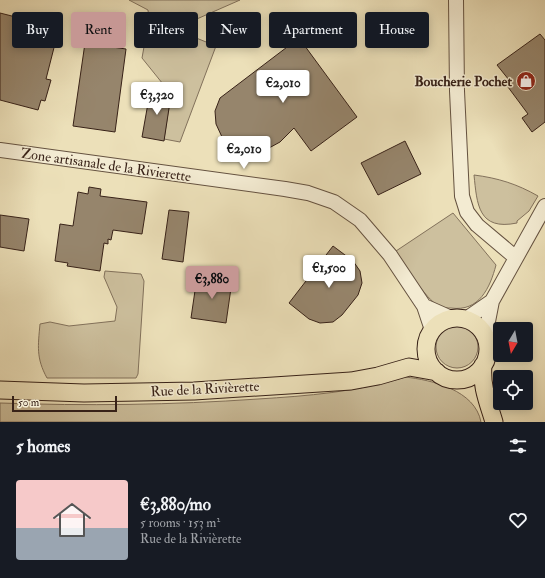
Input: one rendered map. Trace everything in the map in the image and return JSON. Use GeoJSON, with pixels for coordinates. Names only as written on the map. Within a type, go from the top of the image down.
{"type":"FeatureCollection","features":[{"type":"Feature","properties":{"kind":"main road"},"geometry":{"type":"LineString","coordinates":[[409,367],[430,334],[442,322],[458,319],[478,326],[485,337],[488,351],[483,365],[482,381],[486,402],[494,422]]}},
{"type":"Feature","properties":{"kind":"main road"},"geometry":{"type":"LineString","coordinates":[[430,334],[426,346],[426,356],[430,365],[446,378],[456,380],[476,391],[486,402]]}},
{"type":"Feature","properties":{"kind":"main road"},"geometry":{"type":"LineString","coordinates":[[456,380],[466,378],[474,374],[483,365]]}},
{"type":"Feature","properties":{"kind":"main road","name":"Rue de la Rivièrette"},"geometry":{"type":"LineString","coordinates":[[0,390],[84,393],[194,391],[352,381],[378,376],[409,367],[437,372]]}},
{"type":"Feature","properties":{"kind":"street"},"geometry":{"type":"LineString","coordinates":[[456,0],[457,91],[462,196],[467,212],[477,225],[515,257]]}},
{"type":"Feature","properties":{"kind":"street","name":"Zone artisanale de la Rivierette"},"geometry":{"type":"LineString","coordinates":[[0,150],[285,189],[308,193],[334,202],[360,220],[390,255],[424,306],[430,334]]}},
{"type":"Feature","properties":{"kind":"street"},"geometry":{"type":"LineString","coordinates":[[485,337],[492,301],[515,257],[545,206]]}},
{"type":"Feature","properties":{"kind":"street"},"geometry":{"type":"LineString","coordinates":[[424,306],[458,319],[492,301]]}},
{"type":"Feature","properties":{"kind":"shaded area"},"geometry":{"type":"Polygon","coordinates":[[[129,0],[240,0],[213,12],[206,12],[206,15],[198,18],[198,12],[148,12],[148,10],[129,0]]]}},
{"type":"Feature","properties":{"kind":"shaded area"},"geometry":{"type":"Polygon","coordinates":[[[198,39],[206,42],[206,48],[215,48],[180,142],[164,139],[171,94],[142,58],[144,48],[198,48],[198,39]]]}},
{"type":"Feature","properties":{"kind":"shaded area"},"geometry":{"type":"Polygon","coordinates":[[[474,175],[507,182],[538,196],[529,211],[517,221],[517,223],[494,223],[487,219],[482,213],[476,196],[474,175]]]}},
{"type":"Feature","properties":{"kind":"shaded area"},"geometry":{"type":"Polygon","coordinates":[[[453,213],[496,265],[487,290],[482,297],[469,306],[461,308],[442,307],[434,302],[416,281],[396,251],[453,213]]]}},
{"type":"Feature","properties":{"kind":"shaded area"},"geometry":{"type":"Polygon","coordinates":[[[105,271],[141,274],[144,281],[138,374],[136,378],[47,378],[39,358],[38,345],[40,324],[50,322],[69,326],[115,321],[117,307],[104,277],[105,271]]]}},
{"type":"Feature","properties":{"kind":"shaded area"},"geometry":{"type":"Polygon","coordinates":[[[453,326],[461,326],[469,329],[475,335],[478,347],[475,359],[469,365],[461,368],[453,368],[445,365],[439,359],[436,351],[436,343],[439,335],[445,329],[453,326]]]}},
{"type":"Feature","properties":{"kind":"shaded area"},"geometry":{"type":"Polygon","coordinates":[[[405,377],[416,378],[439,384],[461,394],[477,411],[481,422],[0,422],[0,403],[194,403],[258,399],[313,395],[350,390],[405,377]]]}},
{"type":"Feature","properties":{"kind":"building"},"geometry":{"type":"Polygon","coordinates":[[[0,13],[12,16],[12,48],[54,48],[46,79],[51,80],[45,101],[41,100],[38,110],[0,100],[0,13]]]}},
{"type":"Feature","properties":{"kind":"building","name":"Boucherie Pochet"},"geometry":{"type":"Polygon","coordinates":[[[540,34],[545,40],[545,122],[532,132],[522,118],[528,114],[505,83],[509,80],[497,65],[540,34]]]}},
{"type":"Feature","properties":{"kind":"building"},"geometry":{"type":"Polygon","coordinates":[[[84,48],[126,49],[115,132],[73,126],[84,48]]]}},
{"type":"Feature","properties":{"kind":"building"},"geometry":{"type":"Polygon","coordinates":[[[286,48],[306,48],[357,117],[311,151],[294,128],[280,142],[269,148],[250,150],[233,144],[232,146],[222,137],[216,124],[215,111],[220,98],[286,48]]]}},
{"type":"Feature","properties":{"kind":"building"},"geometry":{"type":"Polygon","coordinates":[[[150,92],[171,95],[164,141],[142,137],[150,92]]]}},
{"type":"Feature","properties":{"kind":"building"},"geometry":{"type":"Polygon","coordinates":[[[405,141],[421,174],[378,195],[361,163],[405,141]]]}},
{"type":"Feature","properties":{"kind":"building"},"geometry":{"type":"Polygon","coordinates":[[[89,187],[101,189],[100,196],[147,202],[142,234],[113,230],[111,240],[108,239],[108,244],[104,243],[100,271],[67,266],[68,263],[55,261],[60,224],[73,226],[78,192],[88,194],[89,187]]]}},
{"type":"Feature","properties":{"kind":"building"},"geometry":{"type":"Polygon","coordinates":[[[169,210],[189,212],[183,262],[162,259],[169,210]]]}},
{"type":"Feature","properties":{"kind":"building"},"geometry":{"type":"Polygon","coordinates":[[[0,215],[29,219],[24,251],[0,247],[0,215]]]}},
{"type":"Feature","properties":{"kind":"building"},"geometry":{"type":"Polygon","coordinates":[[[333,246],[353,261],[360,271],[362,283],[358,295],[342,315],[333,322],[320,323],[309,319],[289,303],[333,246]]]}},
{"type":"Feature","properties":{"kind":"building"},"geometry":{"type":"Polygon","coordinates":[[[197,277],[232,281],[226,323],[191,318],[197,277]]]}},
{"type":"Feature","properties":{"kind":"place","name":"Boucherie Pochet"},"geometry":{"type":"Point","coordinates":[526,81]}}]}
